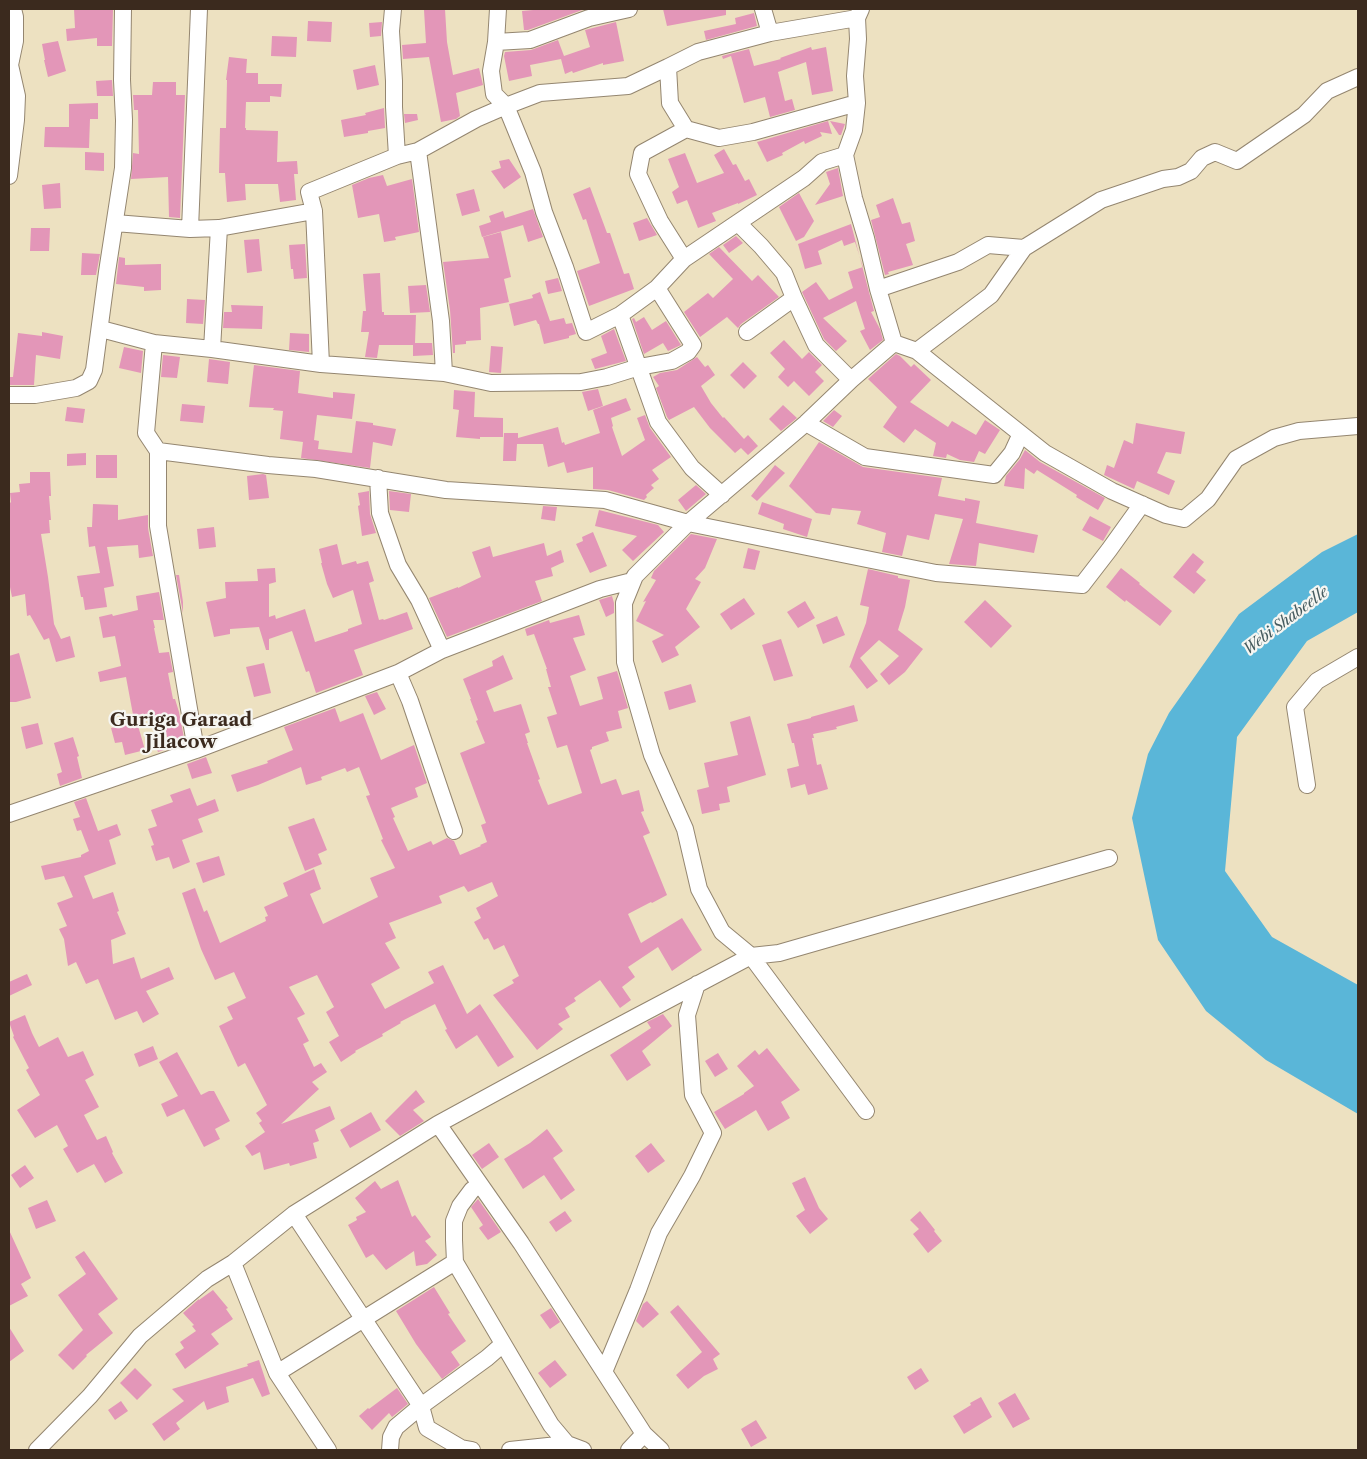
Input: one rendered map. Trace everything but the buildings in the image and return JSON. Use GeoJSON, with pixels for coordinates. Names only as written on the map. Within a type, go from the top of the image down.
{"type":"FeatureCollection","features":[{"type":"Feature","properties":{"kind":"street"},"geometry":{"type":"LineString","coordinates":[[9,176],[17,96],[10,65],[15,41],[15,17],[12,9]]}},
{"type":"Feature","properties":{"kind":"street"},"geometry":{"type":"LineString","coordinates":[[9,395],[35,395],[76,388],[89,381],[94,370],[123,168],[124,120],[122,80],[124,9]]}},
{"type":"Feature","properties":{"kind":"street"},"geometry":{"type":"LineString","coordinates":[[190,229],[199,9]]}},
{"type":"Feature","properties":{"kind":"street"},"geometry":{"type":"LineString","coordinates":[[393,9],[394,107],[397,156]]}},
{"type":"Feature","properties":{"kind":"street"},"geometry":{"type":"LineString","coordinates":[[498,9],[496,42],[491,71],[494,94],[506,106],[533,172],[544,212],[565,266],[586,332],[620,315],[657,288],[684,259],[804,178],[822,162],[845,155]]}},
{"type":"Feature","properties":{"kind":"street"},"geometry":{"type":"LineString","coordinates":[[496,42],[530,40],[589,18],[629,9]]}},
{"type":"Feature","properties":{"kind":"street"},"geometry":{"type":"LineString","coordinates":[[763,9],[770,32]]}},
{"type":"Feature","properties":{"kind":"street"},"geometry":{"type":"LineString","coordinates":[[321,364],[314,211],[309,192],[397,156],[418,151],[476,119],[540,92],[628,86],[698,52],[770,32],[859,14],[855,76],[857,103],[854,130],[845,155],[854,198],[894,343]]}},
{"type":"Feature","properties":{"kind":"street"},"geometry":{"type":"LineString","coordinates":[[668,67],[670,103],[686,129],[719,138],[753,132],[857,103]]}},
{"type":"Feature","properties":{"kind":"street"},"geometry":{"type":"LineString","coordinates":[[917,351],[992,295],[1024,248],[1100,200],[1190,171],[1202,158],[1215,152],[1237,162],[1304,115],[1327,91],[1358,77]]}},
{"type":"Feature","properties":{"kind":"street"},"geometry":{"type":"LineString","coordinates":[[684,259],[660,221],[638,174],[642,153],[686,129]]}},
{"type":"Feature","properties":{"kind":"street"},"geometry":{"type":"LineString","coordinates":[[418,151],[441,321],[444,374]]}},
{"type":"Feature","properties":{"kind":"street"},"geometry":{"type":"LineString","coordinates":[[115,223],[190,229],[220,228],[314,211]]}},
{"type":"Feature","properties":{"kind":"street"},"geometry":{"type":"LineString","coordinates":[[738,223],[784,273],[816,345],[851,380]]}},
{"type":"Feature","properties":{"kind":"street"},"geometry":{"type":"LineString","coordinates":[[212,349],[220,228]]}},
{"type":"Feature","properties":{"kind":"street"},"geometry":{"type":"LineString","coordinates":[[878,289],[958,262],[988,245],[1024,248]]}},
{"type":"Feature","properties":{"kind":"street"},"geometry":{"type":"LineString","coordinates":[[100,329],[154,343],[321,364],[444,374],[491,384],[581,382],[608,377],[639,367],[672,361],[688,352],[694,345],[657,288]]}},
{"type":"Feature","properties":{"kind":"street"},"geometry":{"type":"LineString","coordinates":[[748,332],[794,298]]}},
{"type":"Feature","properties":{"kind":"street"},"geometry":{"type":"LineString","coordinates":[[620,315],[658,422],[692,468],[722,495]]}},
{"type":"Feature","properties":{"kind":"street"},"geometry":{"type":"LineString","coordinates":[[154,343],[146,434],[158,451],[158,526],[196,750]]}},
{"type":"Feature","properties":{"kind":"street"},"geometry":{"type":"LineString","coordinates":[[894,343],[917,351],[1045,453],[1112,491],[1166,515],[1184,519],[1208,499],[1236,459],[1274,438],[1299,431],[1358,426]]}},
{"type":"Feature","properties":{"kind":"street"},"geometry":{"type":"LineString","coordinates":[[9,814],[196,750],[398,673],[442,650],[600,589],[632,581],[688,523],[806,423],[851,380],[894,343]]}},
{"type":"Feature","properties":{"kind":"street"},"geometry":{"type":"LineString","coordinates":[[806,423],[865,457],[994,475],[1012,453],[1018,440],[1023,436]]}},
{"type":"Feature","properties":{"kind":"street"},"geometry":{"type":"LineString","coordinates":[[158,451],[316,469],[446,490],[604,500],[688,523],[936,573],[1082,585],[1110,550],[1142,504]]}},
{"type":"Feature","properties":{"kind":"street"},"geometry":{"type":"LineString","coordinates":[[378,478],[380,513],[398,565],[419,600],[442,650]]}},
{"type":"Feature","properties":{"kind":"street"},"geometry":{"type":"LineString","coordinates":[[635,576],[624,603],[624,662],[652,755],[685,829],[700,889],[722,932],[751,956],[866,1111]]}},
{"type":"Feature","properties":{"kind":"street"},"geometry":{"type":"LineString","coordinates":[[1307,785],[1295,706],[1317,681],[1358,657]]}},
{"type":"Feature","properties":{"kind":"street"},"geometry":{"type":"LineString","coordinates":[[398,673],[410,701],[454,830]]}},
{"type":"Feature","properties":{"kind":"street"},"geometry":{"type":"LineString","coordinates":[[36,1450],[90,1396],[140,1336],[207,1279],[233,1263],[294,1214],[438,1124],[751,956],[779,954],[1109,858]]}},
{"type":"Feature","properties":{"kind":"street"},"geometry":{"type":"LineString","coordinates":[[604,1372],[659,1233],[692,1176],[713,1134],[693,1095],[686,1015],[697,984]]}},
{"type":"Feature","properties":{"kind":"street"},"geometry":{"type":"LineString","coordinates":[[438,1124],[521,1243],[644,1434],[661,1450]]}},
{"type":"Feature","properties":{"kind":"street"},"geometry":{"type":"LineString","coordinates":[[480,1185],[472,1190],[460,1206],[454,1222],[456,1262],[551,1426],[567,1444]]}},
{"type":"Feature","properties":{"kind":"street"},"geometry":{"type":"LineString","coordinates":[[294,1214],[421,1406],[427,1428],[461,1448],[472,1450]]}},
{"type":"Feature","properties":{"kind":"street"},"geometry":{"type":"LineString","coordinates":[[277,1373],[456,1262]]}},
{"type":"Feature","properties":{"kind":"street"},"geometry":{"type":"LineString","coordinates":[[233,1263],[277,1373],[328,1450]]}},
{"type":"Feature","properties":{"kind":"street"},"geometry":{"type":"LineString","coordinates":[[390,1450],[391,1437],[396,1427],[421,1406],[488,1358],[503,1344]]}},
{"type":"Feature","properties":{"kind":"street"},"geometry":{"type":"LineString","coordinates":[[629,1450],[644,1434]]}},
{"type":"Feature","properties":{"kind":"street"},"geometry":{"type":"LineString","coordinates":[[510,1450],[567,1444],[583,1450]]}},
{"type":"Feature","properties":{"kind":"water","name":"Webi Shabeelle"},"geometry":{"type":"Polygon","coordinates":[[[1358,534],[1358,612],[1307,641],[1237,737],[1225,871],[1272,937],[1358,985],[1358,1114],[1266,1060],[1206,1011],[1158,940],[1132,818],[1148,754],[1169,713],[1239,614],[1322,552],[1358,534]]]}},
{"type":"Feature","properties":{"kind":"district","name":"Guriga Garaad Jilacow"},"geometry":{"type":"Point","coordinates":[181,732]}}]}
